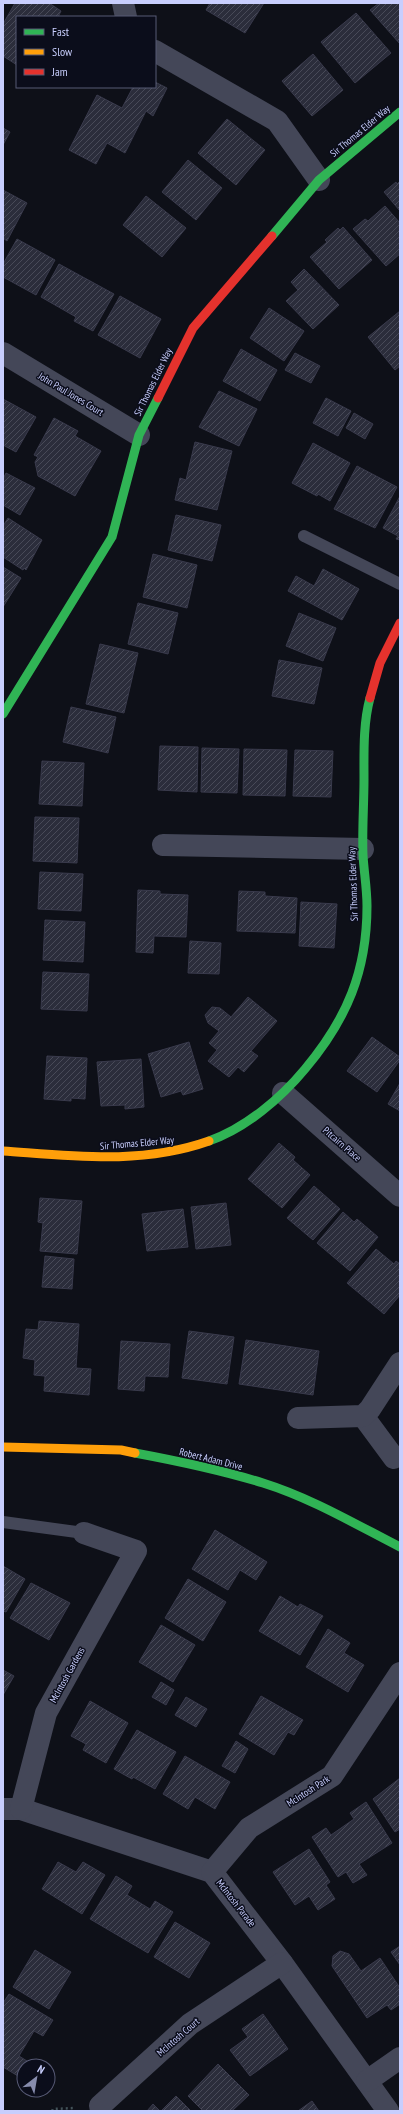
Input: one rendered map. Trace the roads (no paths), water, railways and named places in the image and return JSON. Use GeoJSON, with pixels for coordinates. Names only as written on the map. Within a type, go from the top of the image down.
{"type":"FeatureCollection","features":[{"type":"Feature","properties":{"kind":"street"},"geometry":{"type":"LineString","coordinates":[[123,3],[126,16]]}},
{"type":"Feature","properties":{"kind":"street"},"geometry":{"type":"LineString","coordinates":[[156,52],[277,121],[319,180]]}},
{"type":"Feature","properties":{"kind":"street","name":"Sir Thomas Elder Way"},"geometry":{"type":"LineString","coordinates":[[3,714],[112,537],[139,435],[193,328],[319,180],[400,112]]}},
{"type":"Feature","properties":{"kind":"street","name":"John Paul Jones Court"},"geometry":{"type":"LineString","coordinates":[[3,353],[139,435]]}},
{"type":"Feature","properties":{"kind":"street","name":"Sir Thomas Elder Way"},"geometry":{"type":"LineString","coordinates":[[3,1151],[99,1158],[183,1150],[226,1134],[257,1114],[283,1093],[309,1066],[327,1041],[350,1001],[363,961],[367,904],[363,849],[366,721],[371,691],[384,653],[400,623]]}},
{"type":"Feature","properties":{"kind":"street"},"geometry":{"type":"LineString","coordinates":[[163,845],[363,849]]}},
{"type":"Feature","properties":{"kind":"street","name":"Pitcairn Place"},"geometry":{"type":"LineString","coordinates":[[283,1093],[400,1196]]}},
{"type":"Feature","properties":{"kind":"street"},"geometry":{"type":"LineString","coordinates":[[298,1418],[363,1416],[370,1410],[400,1363]]}},
{"type":"Feature","properties":{"kind":"street"},"geometry":{"type":"LineString","coordinates":[[363,1416],[394,1458]]}},
{"type":"Feature","properties":{"kind":"street","name":"Robert Adam Drive"},"geometry":{"type":"LineString","coordinates":[[3,1447],[121,1450],[263,1483],[324,1508],[400,1547]]}},
{"type":"Feature","properties":{"kind":"street","name":"McIntosh Gardens"},"geometry":{"type":"LineString","coordinates":[[12,1809],[46,1713],[136,1551],[84,1533]]}},
{"type":"Feature","properties":{"kind":"street","name":"McIntosh Park"},"geometry":{"type":"LineString","coordinates":[[212,1872],[249,1828],[332,1776],[400,1673]]}},
{"type":"Feature","properties":{"kind":"street","name":"McIntosh Parade"},"geometry":{"type":"LineString","coordinates":[[12,1809],[212,1872],[282,1963],[388,2111]]}},
{"type":"Feature","properties":{"kind":"street","name":"McIntosh Court"},"geometry":{"type":"LineString","coordinates":[[100,2106],[190,2024],[282,1963]]}},
{"type":"Feature","properties":{"kind":"street"},"geometry":{"type":"LineString","coordinates":[[367,2081],[400,2058]]}},
{"type":"Feature","properties":{"kind":"lane"},"geometry":{"type":"LineString","coordinates":[[304,536],[400,584]]}},
{"type":"Feature","properties":{"kind":"lane"},"geometry":{"type":"LineString","coordinates":[[3,1522],[84,1533]]}}]}
